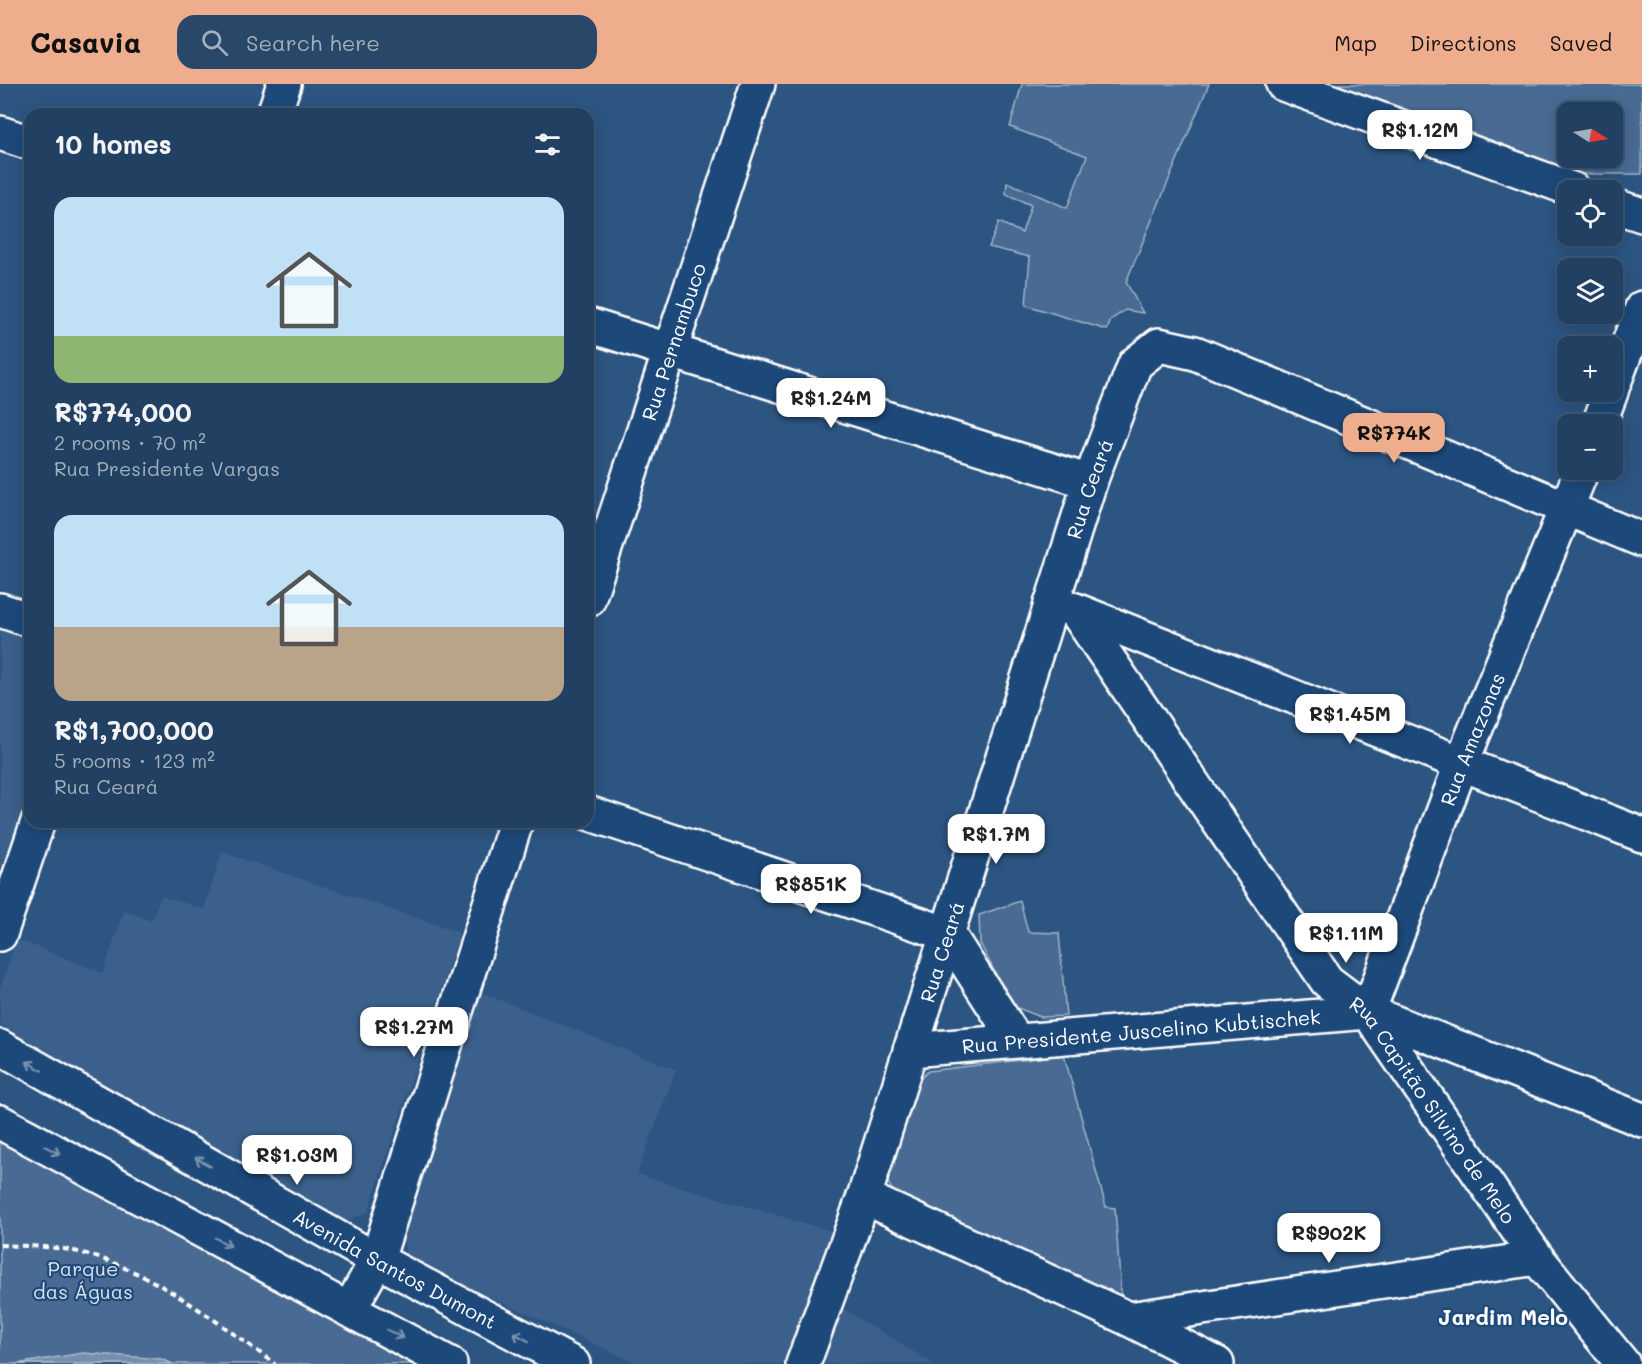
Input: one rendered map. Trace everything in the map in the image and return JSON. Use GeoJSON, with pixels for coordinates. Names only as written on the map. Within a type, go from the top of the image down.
{"type":"FeatureCollection","features":[{"type":"Feature","properties":{"kind":"street"},"geometry":{"type":"LineString","coordinates":[[276,108],[284,84]]}},
{"type":"Feature","properties":{"kind":"street","name":"Rua Pernambuco"},"geometry":{"type":"LineString","coordinates":[[594,582],[758,84]]}},
{"type":"Feature","properties":{"kind":"street"},"geometry":{"type":"LineString","coordinates":[[1283,84],[1557,184]]}},
{"type":"Feature","properties":{"kind":"street"},"geometry":{"type":"LineString","coordinates":[[0,133],[24,141]]}},
{"type":"Feature","properties":{"kind":"street"},"geometry":{"type":"LineString","coordinates":[[1623,209],[1642,215]]}},
{"type":"Feature","properties":{"kind":"street"},"geometry":{"type":"LineString","coordinates":[[1623,360],[1642,308]]}},
{"type":"Feature","properties":{"kind":"street"},"geometry":{"type":"LineString","coordinates":[[594,328],[1090,482]]}},
{"type":"Feature","properties":{"kind":"street","name":"Rua Ceará"},"geometry":{"type":"LineString","coordinates":[[803,1364],[864,1197],[909,1050],[948,934],[1063,607],[1090,482],[1135,364],[1159,345],[1196,353],[1568,510]]}},
{"type":"Feature","properties":{"kind":"street","name":"Rua Amazonas"},"geometry":{"type":"LineString","coordinates":[[1368,1012],[1462,762],[1578,480]]}},
{"type":"Feature","properties":{"kind":"street"},"geometry":{"type":"LineString","coordinates":[[1568,510],[1642,540]]}},
{"type":"Feature","properties":{"kind":"street"},"geometry":{"type":"LineString","coordinates":[[1063,607],[1462,762],[1642,835]]}},
{"type":"Feature","properties":{"kind":"street","name":"Rua Capitão Silvino de Melo"},"geometry":{"type":"LineString","coordinates":[[1063,607],[1327,981],[1368,1012],[1537,1258],[1623,1364]]}},
{"type":"Feature","properties":{"kind":"street"},"geometry":{"type":"LineString","coordinates":[[0,610],[24,618]]}},
{"type":"Feature","properties":{"kind":"street"},"geometry":{"type":"LineString","coordinates":[[594,815],[948,934],[1016,1040]]}},
{"type":"Feature","properties":{"kind":"street"},"geometry":{"type":"LineString","coordinates":[[0,934],[36,828]]}},
{"type":"Feature","properties":{"kind":"street"},"geometry":{"type":"LineString","coordinates":[[349,1310],[377,1260],[514,828]]}},
{"type":"Feature","properties":{"kind":"street","name":"Rua Presidente Juscelino Kubtischek"},"geometry":{"type":"LineString","coordinates":[[909,1050],[1368,1012],[1642,1120]]}},
{"type":"Feature","properties":{"kind":"street","name":"Avenida Santos Dumont"},"geometry":{"type":"LineString","coordinates":[[0,1047],[377,1260],[573,1364]]}},
{"type":"Feature","properties":{"kind":"street"},"geometry":{"type":"LineString","coordinates":[[0,1122],[450,1364]]}},
{"type":"Feature","properties":{"kind":"street"},"geometry":{"type":"LineString","coordinates":[[864,1197],[1129,1320],[1217,1364]]}},
{"type":"Feature","properties":{"kind":"street"},"geometry":{"type":"LineString","coordinates":[[1129,1320],[1537,1258]]}},
{"type":"Feature","properties":{"kind":"path"},"geometry":{"type":"LineString","coordinates":[[0,1245],[64,1249],[120,1266],[201,1311],[275,1364]]}},
{"type":"Feature","properties":{"kind":"shaded area"},"geometry":{"type":"Polygon","coordinates":[[[0,626],[24,634],[24,812],[0,879],[0,626]]]}},
{"type":"Feature","properties":{"kind":"shaded area"},"geometry":{"type":"Polygon","coordinates":[[[222,852],[460,933],[368,1212],[343,1222],[0,1024],[0,989],[17,939],[103,973],[124,910],[151,921],[161,896],[204,909],[222,852]]]}},
{"type":"Feature","properties":{"kind":"shaded area"},"geometry":{"type":"Polygon","coordinates":[[[480,992],[676,1070],[637,1174],[834,1232],[784,1364],[639,1364],[405,1259],[404,1219],[480,992]]]}},
{"type":"Feature","properties":{"kind":"shaded area"},"geometry":{"type":"Polygon","coordinates":[[[840,1307],[934,1364],[819,1364],[840,1307]]]}},
{"type":"Feature","properties":{"kind":"shaded area"},"geometry":{"type":"Polygon","coordinates":[[[83,1353],[161,1359],[173,1364],[16,1364],[83,1353]]]}},
{"type":"Feature","properties":{"kind":"green space"},"geometry":{"type":"Polygon","coordinates":[[[1022,84],[1209,84],[1126,282],[1143,313],[1125,310],[1111,320],[1107,330],[1026,305],[1030,257],[989,247],[999,222],[1022,233],[1031,205],[1006,194],[1007,182],[1067,208],[1087,156],[1010,127],[1022,84]]]}},
{"type":"Feature","properties":{"kind":"green space"},"geometry":{"type":"Polygon","coordinates":[[[1328,84],[1642,84],[1642,174],[1572,174],[1328,84]]]}},
{"type":"Feature","properties":{"kind":"green space"},"geometry":{"type":"Polygon","coordinates":[[[1020,901],[1028,932],[1059,933],[1066,1016],[1041,1017],[1012,1006],[980,943],[979,915],[1020,901]]]}},
{"type":"Feature","properties":{"kind":"green space"},"geometry":{"type":"Polygon","coordinates":[[[1064,1055],[1106,1207],[1115,1208],[1121,1296],[898,1200],[886,1179],[911,1088],[928,1071],[1064,1055]]]}},
{"type":"Feature","properties":{"kind":"green space","name":"Parque das Águas"},"geometry":{"type":"Polygon","coordinates":[[[0,1138],[415,1364],[0,1364],[0,1138]]]}},
{"type":"Feature","properties":{"kind":"district","name":"Jardim Melo"},"geometry":{"type":"Point","coordinates":[1503,1316]}}]}
